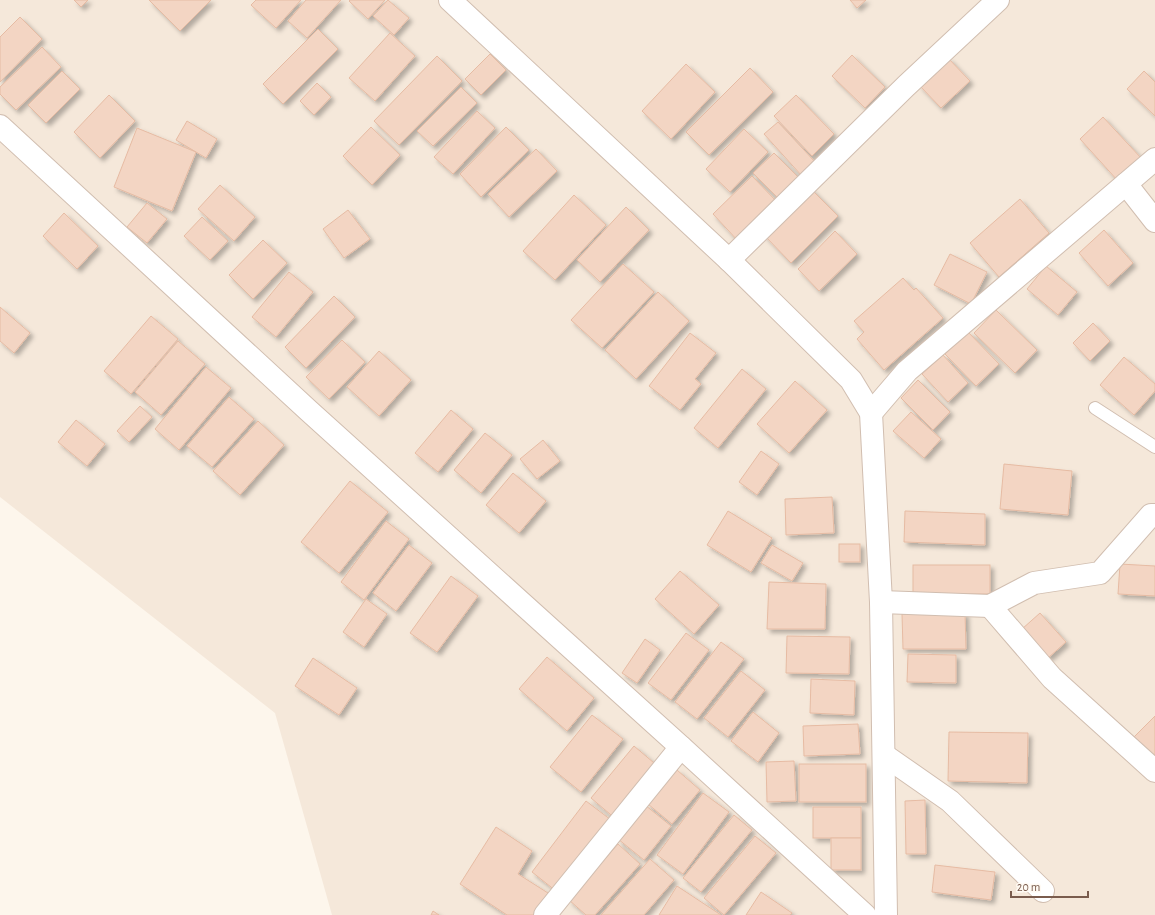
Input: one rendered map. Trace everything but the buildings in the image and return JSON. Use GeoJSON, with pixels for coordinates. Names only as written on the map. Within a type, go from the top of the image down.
{"type":"FeatureCollection","features":[{"type":"Feature","properties":{"kind":"street"},"geometry":{"type":"LineString","coordinates":[[450,0],[729,260],[851,380],[872,413],[881,602],[886,915]]}},
{"type":"Feature","properties":{"kind":"street"},"geometry":{"type":"LineString","coordinates":[[729,260],[906,86],[998,0]]}},
{"type":"Feature","properties":{"kind":"street"},"geometry":{"type":"LineString","coordinates":[[0,126],[308,411],[865,915]]}},
{"type":"Feature","properties":{"kind":"street"},"geometry":{"type":"LineString","coordinates":[[872,413],[907,371],[1155,159]]}},
{"type":"Feature","properties":{"kind":"street"},"geometry":{"type":"LineString","coordinates":[[1126,184],[1155,220]]}},
{"type":"Feature","properties":{"kind":"street"},"geometry":{"type":"LineString","coordinates":[[881,602],[990,606],[1034,583],[1100,573],[1151,515],[1155,515]]}},
{"type":"Feature","properties":{"kind":"street"},"geometry":{"type":"LineString","coordinates":[[990,606],[1052,678],[1155,771]]}},
{"type":"Feature","properties":{"kind":"street"},"geometry":{"type":"LineString","coordinates":[[545,915],[681,747]]}},
{"type":"Feature","properties":{"kind":"street"},"geometry":{"type":"LineString","coordinates":[[884,755],[950,801],[1043,891]]}},
{"type":"Feature","properties":{"kind":"lane"},"geometry":{"type":"LineString","coordinates":[[1095,408],[1155,447]]}},
{"type":"Feature","properties":{"kind":"shaded area"},"geometry":{"type":"Polygon","coordinates":[[[0,0],[1155,0],[1155,915],[332,915],[275,713],[0,497],[0,0]]]}}]}
